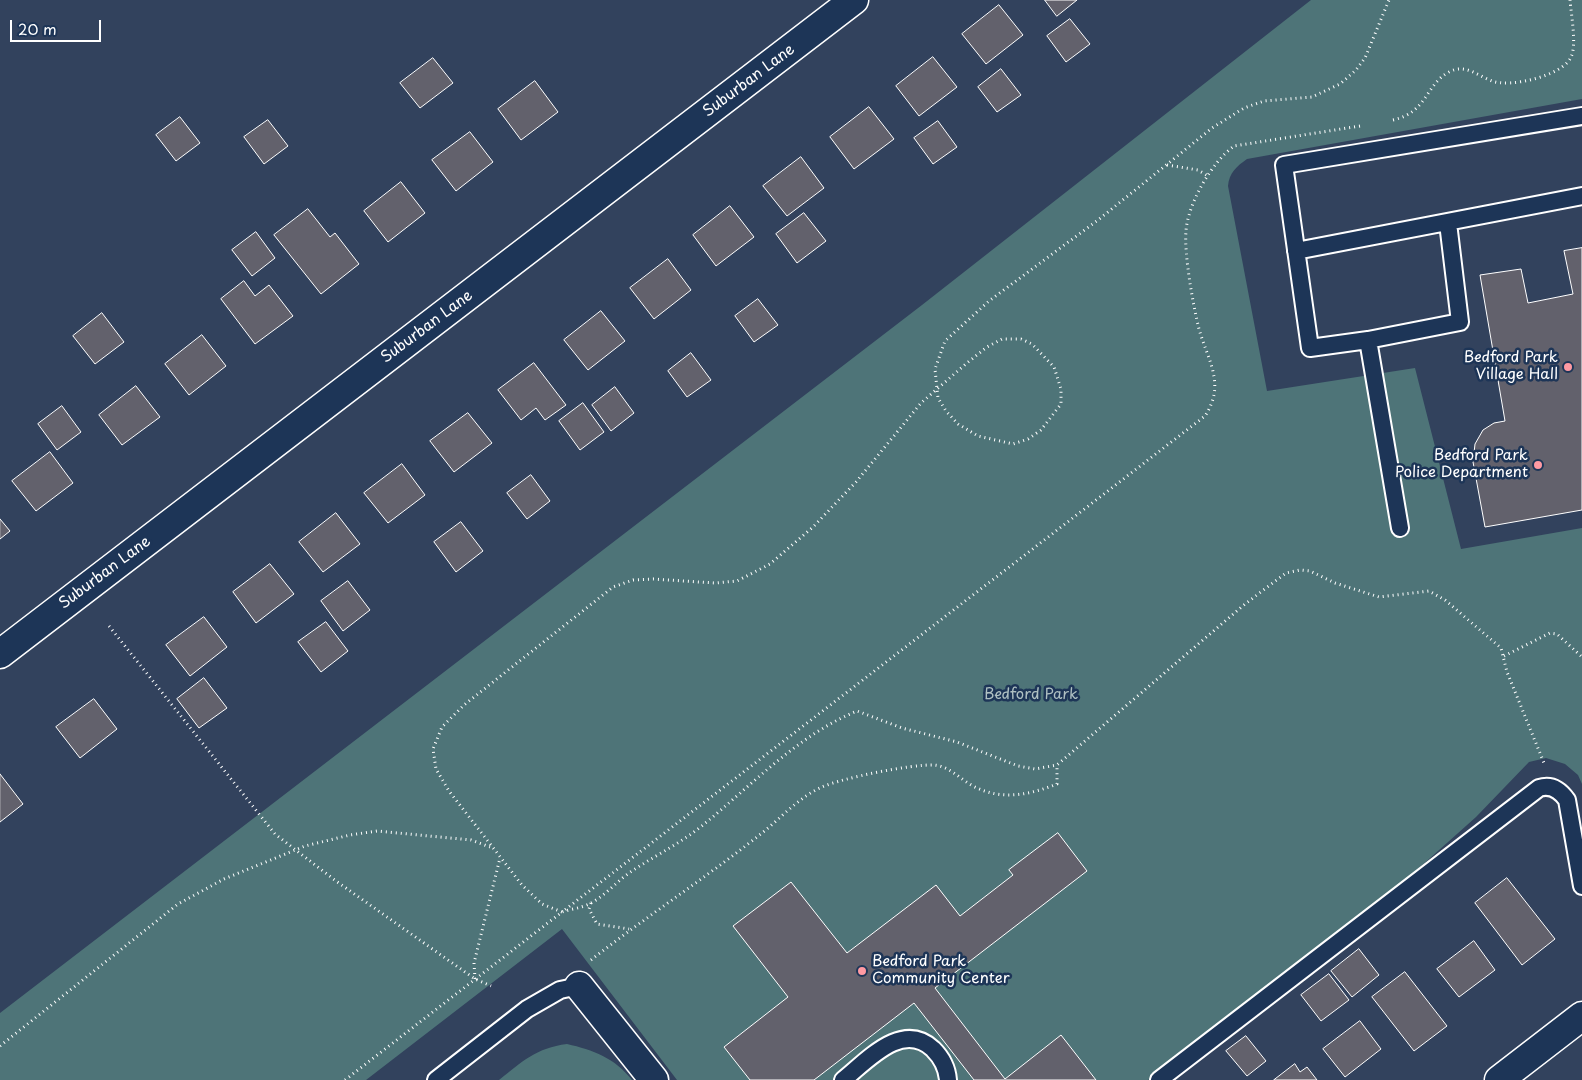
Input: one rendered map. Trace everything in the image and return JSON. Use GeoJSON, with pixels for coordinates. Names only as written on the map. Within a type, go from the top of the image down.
{"type":"FeatureCollection","features":[{"type":"Feature","properties":{"kind":"street","name":"Suburban Lane"},"geometry":{"type":"LineString","coordinates":[[0,654],[845,3]]}},
{"type":"Feature","properties":{"kind":"street"},"geometry":{"type":"LineString","coordinates":[[579,986],[654,1080]]}},
{"type":"Feature","properties":{"kind":"street"},"geometry":{"type":"LineString","coordinates":[[1499,1080],[1582,1016]]}},
{"type":"Feature","properties":{"kind":"lane"},"geometry":{"type":"LineString","coordinates":[[1448,223],[1460,322],[1368,340],[1310,348],[1284,165],[1582,116]]}},
{"type":"Feature","properties":{"kind":"lane"},"geometry":{"type":"LineString","coordinates":[[1296,251],[1582,196]]}},
{"type":"Feature","properties":{"kind":"lane"},"geometry":{"type":"LineString","coordinates":[[1368,340],[1400,528]]}},
{"type":"Feature","properties":{"kind":"lane"},"geometry":{"type":"LineString","coordinates":[[1159,1080],[1539,788],[1552,787],[1561,792],[1567,800],[1582,886]]}},
{"type":"Feature","properties":{"kind":"lane"},"geometry":{"type":"LineString","coordinates":[[436,1080],[527,1009],[560,990],[579,986]]}},
{"type":"Feature","properties":{"kind":"lane"},"geometry":{"type":"LineString","coordinates":[[843,1080],[891,1042],[907,1038],[919,1040],[942,1059],[948,1080]]}},
{"type":"Feature","properties":{"kind":"path"},"geometry":{"type":"LineString","coordinates":[[1389,0],[1365,58],[1356,70],[1340,84],[1312,97],[1264,101],[1244,108],[1212,128],[956,328],[945,341],[935,368],[937,388],[938,398],[946,412],[958,424],[978,436],[1013,444],[1028,439],[1041,430],[1061,404],[1062,389],[1054,367],[1032,344],[1012,337],[1002,339],[987,347],[937,388],[921,403],[856,482],[820,521],[770,564],[738,581],[715,583],[653,579],[633,580],[613,587],[464,705],[442,727],[433,749],[436,769],[449,791],[500,858],[542,904],[562,912],[592,903],[631,871],[702,826],[752,781],[816,733],[842,717],[857,711],[902,728],[957,742],[1018,766],[1035,769],[1057,765],[1245,604],[1286,573],[1310,571],[1379,597],[1429,591],[1445,600],[1490,637],[1501,648],[1508,672],[1539,747],[1552,787]]}},
{"type":"Feature","properties":{"kind":"path"},"geometry":{"type":"LineString","coordinates":[[1389,121],[1403,118],[1414,112],[1448,72],[1459,69],[1473,71],[1492,81],[1505,84],[1545,75],[1562,68],[1572,57],[1573,39],[1570,0]]}},
{"type":"Feature","properties":{"kind":"path"},"geometry":{"type":"LineString","coordinates":[[345,1080],[1205,416],[1214,399],[1215,382],[1199,328],[1186,246],[1186,228],[1191,210],[1208,176],[1221,156],[1234,146],[1361,126]]}},
{"type":"Feature","properties":{"kind":"path"},"geometry":{"type":"LineString","coordinates":[[1167,164],[1198,170],[1208,176]]}},
{"type":"Feature","properties":{"kind":"path"},"geometry":{"type":"LineString","coordinates":[[109,626],[275,834],[294,850],[475,980],[491,986]]}},
{"type":"Feature","properties":{"kind":"path"},"geometry":{"type":"LineString","coordinates":[[1504,656],[1550,634],[1557,634],[1582,657]]}},
{"type":"Feature","properties":{"kind":"path"},"geometry":{"type":"LineString","coordinates":[[590,961],[629,930],[762,834],[803,799],[822,787],[862,775],[934,765],[953,772],[973,786],[997,795],[1022,795],[1057,784],[1057,765]]}},
{"type":"Feature","properties":{"kind":"path"},"geometry":{"type":"LineString","coordinates":[[0,1046],[178,904],[224,879],[294,850],[350,835],[377,831],[471,840],[482,842],[492,848]]}},
{"type":"Feature","properties":{"kind":"path"},"geometry":{"type":"LineString","coordinates":[[475,980],[474,963],[500,858]]}},
{"type":"Feature","properties":{"kind":"path"},"geometry":{"type":"LineString","coordinates":[[592,903],[589,909],[597,924],[629,930]]}},
{"type":"Feature","properties":{"kind":"green space","name":"Bedford Park"},"geometry":{"type":"Polygon","coordinates":[[[1311,0],[1582,0],[1582,99],[1247,159],[1234,170],[1228,186],[1267,391],[1415,368],[1461,549],[1582,528],[1582,784],[1578,775],[1565,764],[1546,758],[1529,762],[1476,817],[1391,893],[1148,1080],[677,1080],[562,929],[366,1080],[0,1080],[0,1013],[922,305],[1311,0]]]}},
{"type":"Feature","properties":{"kind":"green space"},"geometry":{"type":"Polygon","coordinates":[[[567,1044],[603,1056],[618,1066],[632,1080],[499,1080],[530,1056],[567,1044]]]}},
{"type":"Feature","properties":{"kind":"building"},"geometry":{"type":"Polygon","coordinates":[[[1045,0],[1077,0],[1057,16],[1045,0]]]}},
{"type":"Feature","properties":{"kind":"building"},"geometry":{"type":"Polygon","coordinates":[[[999,5],[1023,35],[986,64],[962,34],[999,5]]]}},
{"type":"Feature","properties":{"kind":"building"},"geometry":{"type":"Polygon","coordinates":[[[1070,19],[1090,44],[1066,62],[1047,36],[1070,19]]]}},
{"type":"Feature","properties":{"kind":"building"},"geometry":{"type":"Polygon","coordinates":[[[933,57],[957,87],[919,116],[896,86],[933,57]]]}},
{"type":"Feature","properties":{"kind":"building"},"geometry":{"type":"Polygon","coordinates":[[[433,58],[453,83],[420,108],[400,83],[433,58]]]}},
{"type":"Feature","properties":{"kind":"building"},"geometry":{"type":"Polygon","coordinates":[[[1001,69],[1021,95],[997,112],[978,87],[1001,69]]]}},
{"type":"Feature","properties":{"kind":"building"},"geometry":{"type":"Polygon","coordinates":[[[535,81],[558,112],[521,140],[498,109],[535,81]]]}},
{"type":"Feature","properties":{"kind":"building"},"geometry":{"type":"Polygon","coordinates":[[[869,107],[894,139],[854,169],[830,137],[869,107]]]}},
{"type":"Feature","properties":{"kind":"building"},"geometry":{"type":"Polygon","coordinates":[[[180,117],[200,143],[176,161],[156,135],[180,117]]]}},
{"type":"Feature","properties":{"kind":"building"},"geometry":{"type":"Polygon","coordinates":[[[268,120],[288,146],[264,164],[244,137],[268,120]]]}},
{"type":"Feature","properties":{"kind":"building"},"geometry":{"type":"Polygon","coordinates":[[[938,121],[957,147],[933,164],[914,138],[938,121]]]}},
{"type":"Feature","properties":{"kind":"building"},"geometry":{"type":"Polygon","coordinates":[[[470,132],[493,162],[456,191],[432,160],[470,132]]]}},
{"type":"Feature","properties":{"kind":"building"},"geometry":{"type":"Polygon","coordinates":[[[801,157],[824,188],[787,216],[763,186],[801,157]]]}},
{"type":"Feature","properties":{"kind":"building"},"geometry":{"type":"Polygon","coordinates":[[[401,182],[425,213],[388,242],[364,211],[401,182]]]}},
{"type":"Feature","properties":{"kind":"building"},"geometry":{"type":"Polygon","coordinates":[[[730,206],[754,237],[716,266],[693,235],[730,206]]]}},
{"type":"Feature","properties":{"kind":"building"},"geometry":{"type":"Polygon","coordinates":[[[308,209],[330,237],[335,233],[359,264],[321,294],[274,235],[308,209]]]}},
{"type":"Feature","properties":{"kind":"building"},"geometry":{"type":"Polygon","coordinates":[[[804,213],[826,241],[797,263],[776,234],[804,213]]]}},
{"type":"Feature","properties":{"kind":"building"},"geometry":{"type":"Polygon","coordinates":[[[256,232],[275,258],[252,276],[232,250],[256,232]]]}},
{"type":"Feature","properties":{"kind":"building"},"geometry":{"type":"Polygon","coordinates":[[[1582,248],[1582,510],[1485,527],[1473,462],[1475,444],[1483,430],[1494,423],[1505,421],[1480,275],[1521,269],[1528,303],[1573,294],[1564,251],[1582,248]]]}},
{"type":"Feature","properties":{"kind":"building"},"geometry":{"type":"Polygon","coordinates":[[[668,259],[691,290],[654,319],[630,288],[668,259]]]}},
{"type":"Feature","properties":{"kind":"building"},"geometry":{"type":"Polygon","coordinates":[[[244,281],[255,296],[269,285],[293,316],[255,344],[221,299],[244,281]]]}},
{"type":"Feature","properties":{"kind":"building"},"geometry":{"type":"Polygon","coordinates":[[[758,299],[778,325],[754,342],[735,316],[758,299]]]}},
{"type":"Feature","properties":{"kind":"building"},"geometry":{"type":"Polygon","coordinates":[[[601,311],[625,341],[588,370],[564,340],[601,311]]]}},
{"type":"Feature","properties":{"kind":"building"},"geometry":{"type":"Polygon","coordinates":[[[102,313],[124,342],[95,364],[73,336],[102,313]]]}},
{"type":"Feature","properties":{"kind":"building"},"geometry":{"type":"Polygon","coordinates":[[[202,335],[226,366],[189,395],[165,364],[202,335]]]}},
{"type":"Feature","properties":{"kind":"building"},"geometry":{"type":"Polygon","coordinates":[[[691,353],[711,380],[687,397],[668,371],[691,353]]]}},
{"type":"Feature","properties":{"kind":"building"},"geometry":{"type":"Polygon","coordinates":[[[534,363],[566,405],[545,420],[536,408],[521,420],[498,390],[534,363]]]}},
{"type":"Feature","properties":{"kind":"building"},"geometry":{"type":"Polygon","coordinates":[[[136,386],[160,417],[122,445],[99,415],[136,386]]]}},
{"type":"Feature","properties":{"kind":"building"},"geometry":{"type":"Polygon","coordinates":[[[615,387],[634,413],[611,431],[592,405],[615,387]]]}},
{"type":"Feature","properties":{"kind":"building"},"geometry":{"type":"Polygon","coordinates":[[[583,403],[604,432],[580,450],[559,421],[583,403]]]}},
{"type":"Feature","properties":{"kind":"building"},"geometry":{"type":"Polygon","coordinates":[[[62,406],[81,432],[57,450],[38,424],[62,406]]]}},
{"type":"Feature","properties":{"kind":"building"},"geometry":{"type":"Polygon","coordinates":[[[468,413],[492,443],[454,472],[430,441],[468,413]]]}},
{"type":"Feature","properties":{"kind":"building"},"geometry":{"type":"Polygon","coordinates":[[[50,452],[73,483],[36,511],[12,481],[50,452]]]}},
{"type":"Feature","properties":{"kind":"building"},"geometry":{"type":"Polygon","coordinates":[[[402,464],[425,495],[388,523],[364,493],[402,464]]]}},
{"type":"Feature","properties":{"kind":"building"},"geometry":{"type":"Polygon","coordinates":[[[531,475],[550,501],[527,519],[507,493],[531,475]]]}},
{"type":"Feature","properties":{"kind":"building"},"geometry":{"type":"Polygon","coordinates":[[[336,513],[360,544],[323,572],[299,542],[336,513]]]}},
{"type":"Feature","properties":{"kind":"building"},"geometry":{"type":"Polygon","coordinates":[[[0,519],[10,531],[0,539],[0,519]]]}},
{"type":"Feature","properties":{"kind":"building"},"geometry":{"type":"Polygon","coordinates":[[[461,522],[483,551],[456,572],[434,542],[461,522]]]}},
{"type":"Feature","properties":{"kind":"building"},"geometry":{"type":"Polygon","coordinates":[[[270,564],[294,594],[256,623],[233,592],[270,564]]]}},
{"type":"Feature","properties":{"kind":"building"},"geometry":{"type":"Polygon","coordinates":[[[348,581],[370,610],[343,631],[321,601],[348,581]]]}},
{"type":"Feature","properties":{"kind":"building"},"geometry":{"type":"Polygon","coordinates":[[[204,617],[227,647],[190,676],[166,645],[204,617]]]}},
{"type":"Feature","properties":{"kind":"building"},"geometry":{"type":"Polygon","coordinates":[[[326,622],[348,651],[321,672],[298,642],[326,622]]]}},
{"type":"Feature","properties":{"kind":"building"},"geometry":{"type":"Polygon","coordinates":[[[204,678],[227,708],[199,728],[177,699],[204,678]]]}},
{"type":"Feature","properties":{"kind":"building"},"geometry":{"type":"Polygon","coordinates":[[[94,699],[117,729],[80,758],[56,727],[94,699]]]}},
{"type":"Feature","properties":{"kind":"building"},"geometry":{"type":"Polygon","coordinates":[[[0,774],[23,804],[0,822],[0,774]]]}},
{"type":"Feature","properties":{"kind":"building","name":"Bedford Park Community Center"},"geometry":{"type":"Polygon","coordinates":[[[1058,833],[1087,871],[935,988],[1005,1079],[1061,1035],[1096,1080],[974,1080],[914,1003],[814,1080],[750,1080],[724,1047],[788,997],[733,926],[791,882],[847,953],[936,885],[960,916],[1013,875],[1009,870],[1058,833]]]}},
{"type":"Feature","properties":{"kind":"building"},"geometry":{"type":"Polygon","coordinates":[[[1507,878],[1555,939],[1522,965],[1475,903],[1507,878]]]}},
{"type":"Feature","properties":{"kind":"building"},"geometry":{"type":"Polygon","coordinates":[[[1474,941],[1495,970],[1459,997],[1437,969],[1474,941]]]}},
{"type":"Feature","properties":{"kind":"building"},"geometry":{"type":"Polygon","coordinates":[[[1359,949],[1379,975],[1352,997],[1331,971],[1359,949]]]}},
{"type":"Feature","properties":{"kind":"building"},"geometry":{"type":"Polygon","coordinates":[[[1405,972],[1447,1026],[1414,1051],[1372,997],[1405,972]]]}},
{"type":"Feature","properties":{"kind":"building"},"geometry":{"type":"Polygon","coordinates":[[[1329,974],[1349,1000],[1321,1021],[1301,995],[1329,974]]]}},
{"type":"Feature","properties":{"kind":"building"},"geometry":{"type":"Polygon","coordinates":[[[1360,1021],[1381,1049],[1345,1077],[1323,1049],[1360,1021]]]}},
{"type":"Feature","properties":{"kind":"building"},"geometry":{"type":"Polygon","coordinates":[[[1246,1036],[1266,1061],[1247,1076],[1226,1051],[1246,1036]]]}},
{"type":"Feature","properties":{"kind":"building"},"geometry":{"type":"Polygon","coordinates":[[[1295,1064],[1300,1072],[1307,1067],[1317,1080],[1274,1080],[1295,1064]]]}},
{"type":"Feature","properties":{"kind":"place","name":"Bedford Park Village Hall"},"geometry":{"type":"Point","coordinates":[1568,367]}},
{"type":"Feature","properties":{"kind":"place","name":"Bedford Park Police Department"},"geometry":{"type":"Point","coordinates":[1538,465]}},
{"type":"Feature","properties":{"kind":"place","name":"Bedford Park Community Center"},"geometry":{"type":"Point","coordinates":[862,971]}}]}
